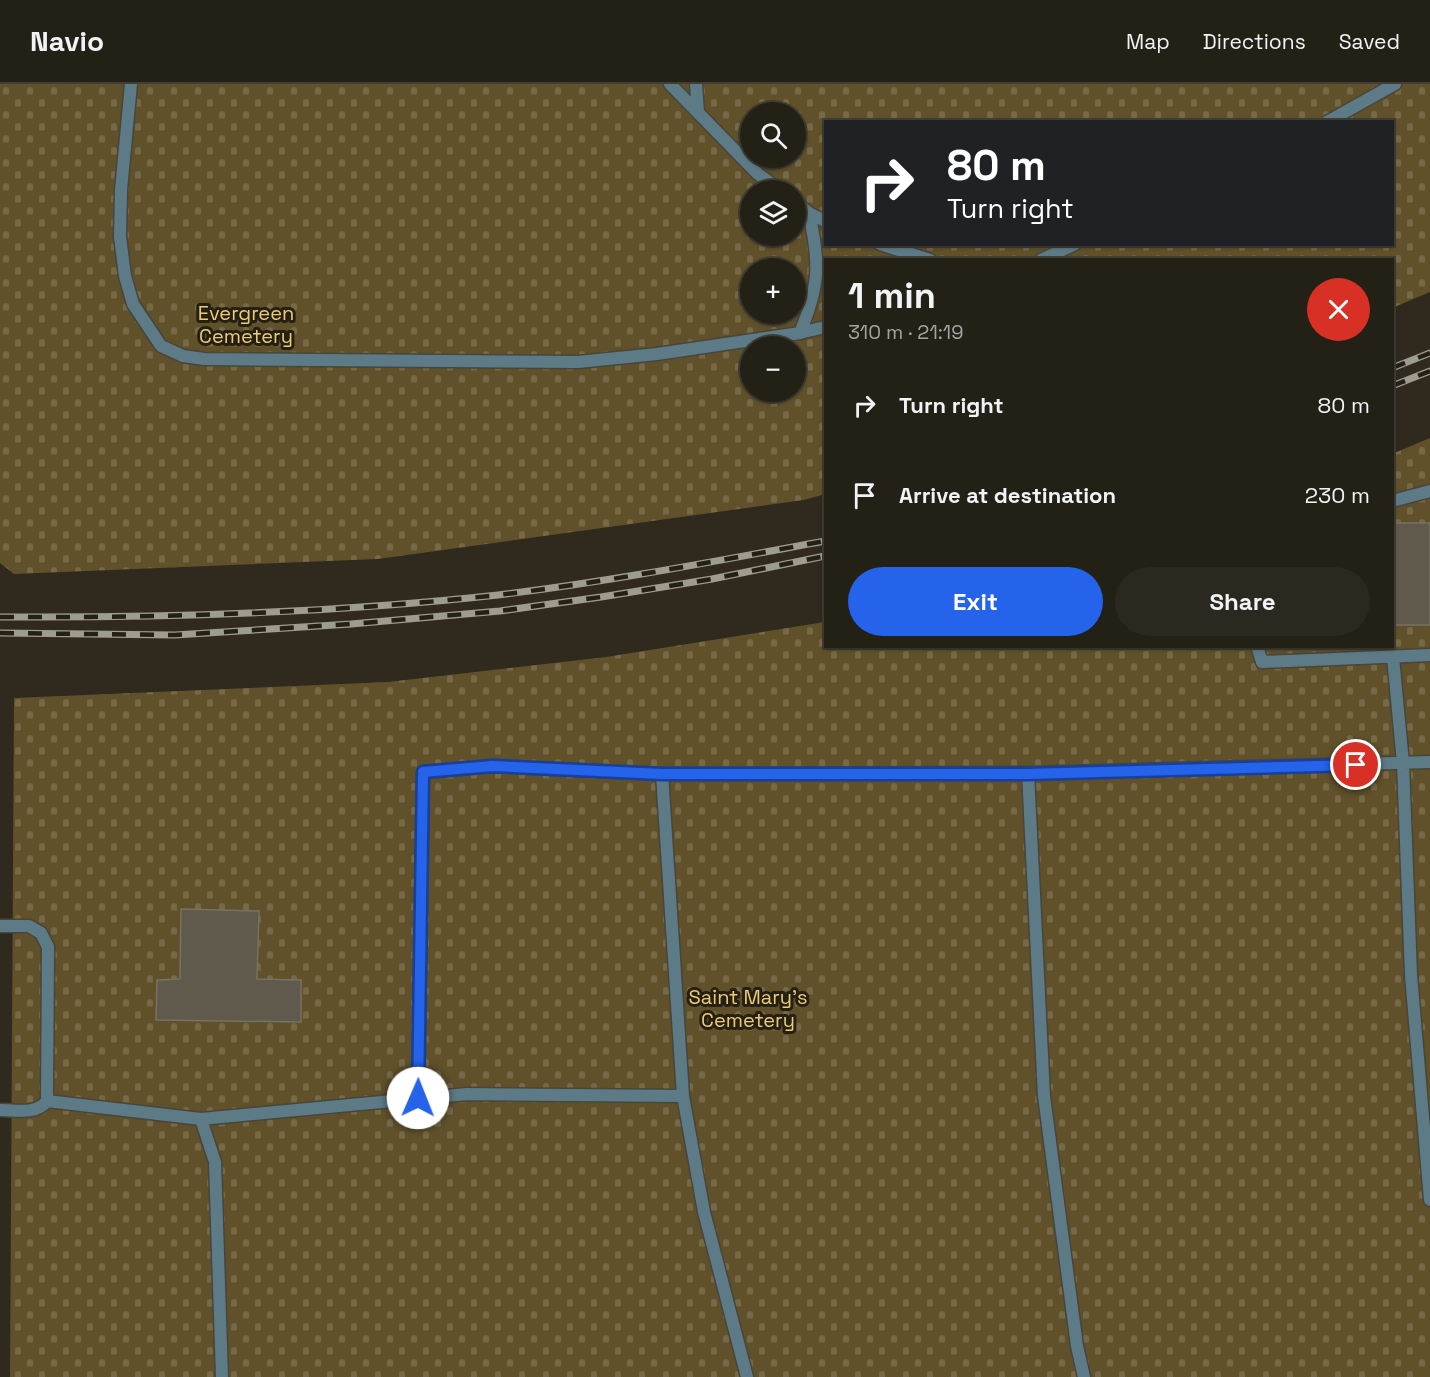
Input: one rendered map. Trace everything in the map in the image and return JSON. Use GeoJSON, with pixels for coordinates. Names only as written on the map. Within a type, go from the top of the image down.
{"type":"FeatureCollection","features":[{"type":"Feature","properties":{"kind":"lane"},"geometry":{"type":"LineString","coordinates":[[131,84],[120,214],[120,237],[125,276],[133,304],[161,346],[183,356],[204,359],[578,362],[657,354],[800,333],[824,327]]}},
{"type":"Feature","properties":{"kind":"lane"},"geometry":{"type":"LineString","coordinates":[[670,84],[766,180]]}},
{"type":"Feature","properties":{"kind":"lane"},"geometry":{"type":"LineString","coordinates":[[696,84],[698,113]]}},
{"type":"Feature","properties":{"kind":"lane"},"geometry":{"type":"LineString","coordinates":[[1331,120],[1395,84]]}},
{"type":"Feature","properties":{"kind":"lane"},"geometry":{"type":"LineString","coordinates":[[806,211],[824,220]]}},
{"type":"Feature","properties":{"kind":"lane"},"geometry":{"type":"LineString","coordinates":[[800,333],[810,308],[817,277],[817,248],[809,213]]}},
{"type":"Feature","properties":{"kind":"lane"},"geometry":{"type":"LineString","coordinates":[[886,246],[924,258]]}},
{"type":"Feature","properties":{"kind":"lane"},"geometry":{"type":"LineString","coordinates":[[1045,258],[1071,246]]}},
{"type":"Feature","properties":{"kind":"lane"},"geometry":{"type":"LineString","coordinates":[[1394,500],[1430,491]]}},
{"type":"Feature","properties":{"kind":"lane"},"geometry":{"type":"LineString","coordinates":[[1258,648],[1262,662],[1430,655]]}},
{"type":"Feature","properties":{"kind":"lane"},"geometry":{"type":"LineString","coordinates":[[1393,657],[1403,763],[1411,975],[1430,1200]]}},
{"type":"Feature","properties":{"kind":"lane"},"geometry":{"type":"LineString","coordinates":[[418,1098],[423,772],[492,766],[662,774],[1028,774],[1430,762]]}},
{"type":"Feature","properties":{"kind":"lane"},"geometry":{"type":"LineString","coordinates":[[662,774],[683,1096],[704,1212],[747,1377]]}},
{"type":"Feature","properties":{"kind":"lane"},"geometry":{"type":"LineString","coordinates":[[1028,774],[1044,1096],[1077,1346],[1084,1377]]}},
{"type":"Feature","properties":{"kind":"lane"},"geometry":{"type":"LineString","coordinates":[[0,926],[29,926],[41,933],[48,947],[47,1101],[42,1108],[30,1111],[0,1110]]}},
{"type":"Feature","properties":{"kind":"lane"},"geometry":{"type":"LineString","coordinates":[[47,1101],[201,1119],[467,1094],[683,1096]]}},
{"type":"Feature","properties":{"kind":"lane"},"geometry":{"type":"LineString","coordinates":[[201,1119],[215,1162],[222,1377]]}},
{"type":"Feature","properties":{"kind":"green space","name":"Evergreen Cemetery"},"geometry":{"type":"Polygon","coordinates":[[[0,84],[1430,84],[1430,292],[1394,307],[1394,258],[824,258],[824,494],[804,500],[378,559],[14,574],[0,563],[0,84]]]}},
{"type":"Feature","properties":{"kind":"green space","name":"Saint Mary's Cemetery"},"geometry":{"type":"Polygon","coordinates":[[[1430,438],[1430,1377],[10,1377],[14,698],[388,682],[606,657],[824,622],[824,648],[1394,648],[1394,453],[1430,438]]]}},
{"type":"Feature","properties":{"kind":"building"},"geometry":{"type":"Polygon","coordinates":[[[1394,523],[1430,523],[1430,625],[1394,625],[1394,523]]]}},
{"type":"Feature","properties":{"kind":"building"},"geometry":{"type":"Polygon","coordinates":[[[181,909],[259,911],[257,979],[301,980],[301,1022],[156,1020],[157,980],[180,979],[181,909]]]}},
{"type":"Feature","properties":{"kind":"railway"},"geometry":{"type":"LineString","coordinates":[[1394,367],[1430,353]]}},
{"type":"Feature","properties":{"kind":"railway"},"geometry":{"type":"LineString","coordinates":[[1394,385],[1430,371]]}},
{"type":"Feature","properties":{"kind":"railway"},"geometry":{"type":"LineString","coordinates":[[0,617],[125,617],[249,613],[436,601],[580,584],[824,541]]}},
{"type":"Feature","properties":{"kind":"railway"},"geometry":{"type":"LineString","coordinates":[[0,633],[175,635],[351,624],[500,611],[712,579],[824,556]]}},
{"type":"Feature","properties":{"kind":"route"},"geometry":{"type":"LineString","coordinates":[[418,1098],[423,772],[492,766],[662,774],[1028,774],[1356,765]]}}]}
